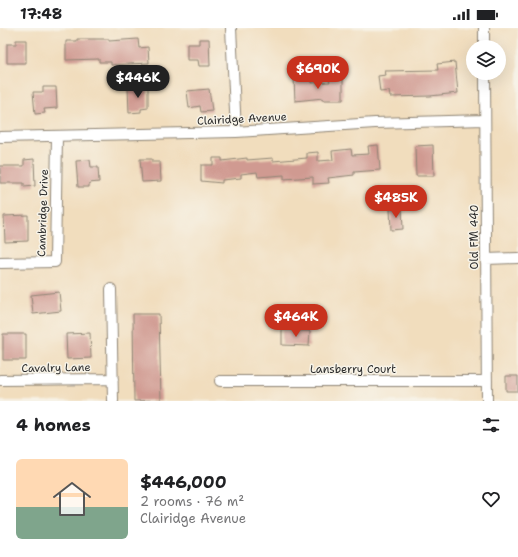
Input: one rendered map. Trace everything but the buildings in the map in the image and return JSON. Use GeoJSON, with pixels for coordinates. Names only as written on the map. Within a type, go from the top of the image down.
{"type":"FeatureCollection","features":[{"type":"Feature","properties":{"kind":"street"},"geometry":{"type":"LineString","coordinates":[[231,28],[236,132]]}},
{"type":"Feature","properties":{"kind":"street"},"geometry":{"type":"LineString","coordinates":[[484,28],[484,40]]}},
{"type":"Feature","properties":{"kind":"street","name":"Old FM 440"},"geometry":{"type":"LineString","coordinates":[[485,80],[487,401]]}},
{"type":"Feature","properties":{"kind":"street","name":"Clairidge Avenue"},"geometry":{"type":"LineString","coordinates":[[0,137],[236,132],[374,123],[485,120]]}},
{"type":"Feature","properties":{"kind":"street","name":"Cambridge Drive"},"geometry":{"type":"LineString","coordinates":[[0,263],[55,262],[57,136]]}},
{"type":"Feature","properties":{"kind":"street"},"geometry":{"type":"LineString","coordinates":[[486,259],[518,258]]}},
{"type":"Feature","properties":{"kind":"street"},"geometry":{"type":"LineString","coordinates":[[111,289],[113,401]]}},
{"type":"Feature","properties":{"kind":"street","name":"Cavalry Lane"},"geometry":{"type":"LineString","coordinates":[[0,380],[113,379]]}},
{"type":"Feature","properties":{"kind":"street","name":"Lansberry Court"},"geometry":{"type":"LineString","coordinates":[[220,381],[487,381]]}}]}
